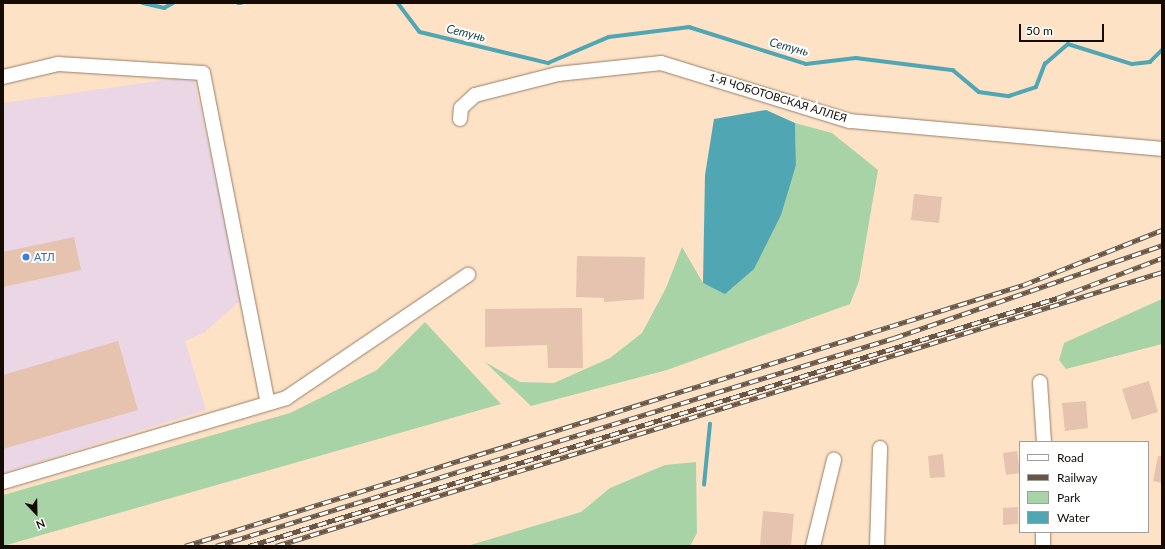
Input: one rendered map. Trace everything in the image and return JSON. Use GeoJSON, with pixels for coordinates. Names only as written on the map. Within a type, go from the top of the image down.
{"type":"FeatureCollection","features":[{"type":"Feature","properties":{"kind":"street","name":"1-Я ЧОБОТОВСКАЯ АЛЛЕЯ"},"geometry":{"type":"LineString","coordinates":[[460,119],[461,108],[476,95],[558,74],[662,63],[850,121],[1162,149]]}},
{"type":"Feature","properties":{"kind":"street"},"geometry":{"type":"LineString","coordinates":[[3,77],[58,64],[203,73],[268,403]]}},
{"type":"Feature","properties":{"kind":"street"},"geometry":{"type":"LineString","coordinates":[[3,482],[286,398],[468,275]]}},
{"type":"Feature","properties":{"kind":"street"},"geometry":{"type":"LineString","coordinates":[[1040,382],[1044,441]]}},
{"type":"Feature","properties":{"kind":"street"},"geometry":{"type":"LineString","coordinates":[[877,546],[880,448]]}},
{"type":"Feature","properties":{"kind":"street"},"geometry":{"type":"LineString","coordinates":[[813,546],[834,460]]}},
{"type":"Feature","properties":{"kind":"street"},"geometry":{"type":"LineString","coordinates":[[1043,533],[1043,546]]}},
{"type":"Feature","properties":{"kind":"shaded area"},"geometry":{"type":"Polygon","coordinates":[[[186,77],[194,79],[242,299],[205,332],[185,341],[206,410],[3,473],[3,103],[186,77]]]}},
{"type":"Feature","properties":{"kind":"green space"},"geometry":{"type":"Polygon","coordinates":[[[795,123],[832,133],[878,170],[859,281],[850,304],[667,370],[531,406],[485,362],[520,382],[554,383],[610,358],[642,333],[666,288],[682,247],[703,283],[725,293],[796,166],[795,123]]]}},
{"type":"Feature","properties":{"kind":"green space"},"geometry":{"type":"Polygon","coordinates":[[[1162,299],[1162,344],[1066,369],[1059,360],[1064,343],[1162,299]]]}},
{"type":"Feature","properties":{"kind":"green space"},"geometry":{"type":"Polygon","coordinates":[[[425,322],[501,404],[3,546],[3,495],[290,413],[377,370],[425,322]]]}},
{"type":"Feature","properties":{"kind":"green space"},"geometry":{"type":"Polygon","coordinates":[[[696,462],[697,533],[690,546],[467,546],[581,512],[610,488],[665,465],[696,462]]]}},
{"type":"Feature","properties":{"kind":"water"},"geometry":{"type":"Polygon","coordinates":[[[766,110],[795,123],[796,165],[781,215],[754,269],[725,294],[703,283],[705,175],[714,119],[766,110]]]}},
{"type":"Feature","properties":{"kind":"building"},"geometry":{"type":"Polygon","coordinates":[[[914,194],[942,197],[939,223],[911,220],[914,194]]]}},
{"type":"Feature","properties":{"kind":"building"},"geometry":{"type":"Polygon","coordinates":[[[74,237],[81,270],[3,287],[3,252],[74,237]]]}},
{"type":"Feature","properties":{"kind":"building"},"geometry":{"type":"Polygon","coordinates":[[[577,256],[645,257],[644,299],[604,302],[604,298],[576,297],[577,256]]]}},
{"type":"Feature","properties":{"kind":"building"},"geometry":{"type":"Polygon","coordinates":[[[582,308],[583,368],[548,368],[547,345],[485,347],[485,309],[582,308]]]}},
{"type":"Feature","properties":{"kind":"building"},"geometry":{"type":"Polygon","coordinates":[[[118,341],[138,410],[3,449],[3,375],[118,341]]]}},
{"type":"Feature","properties":{"kind":"building"},"geometry":{"type":"Polygon","coordinates":[[[1149,381],[1158,412],[1132,420],[1122,389],[1149,381]]]}},
{"type":"Feature","properties":{"kind":"building"},"geometry":{"type":"Polygon","coordinates":[[[1086,401],[1088,428],[1065,431],[1062,403],[1086,401]]]}},
{"type":"Feature","properties":{"kind":"building"},"geometry":{"type":"Polygon","coordinates":[[[1017,451],[1019,473],[1006,475],[1003,453],[1017,451]]]}},
{"type":"Feature","properties":{"kind":"building"},"geometry":{"type":"Polygon","coordinates":[[[943,454],[945,477],[930,478],[928,456],[943,454]]]}},
{"type":"Feature","properties":{"kind":"building"},"geometry":{"type":"Polygon","coordinates":[[[1158,456],[1162,456],[1162,483],[1153,481],[1158,456]]]}},
{"type":"Feature","properties":{"kind":"building"},"geometry":{"type":"Polygon","coordinates":[[[1018,507],[1018,524],[1003,525],[1003,508],[1018,507]]]}},
{"type":"Feature","properties":{"kind":"building"},"geometry":{"type":"Polygon","coordinates":[[[763,511],[794,514],[791,546],[760,545],[763,511]]]}},
{"type":"Feature","properties":{"kind":"waterway","name":"Сетунь"},"geometry":{"type":"LineString","coordinates":[[143,3],[164,8],[173,3]]}},
{"type":"Feature","properties":{"kind":"waterway","name":"Сетунь"},"geometry":{"type":"LineString","coordinates":[[398,3],[420,32],[548,63],[609,37],[689,27],[806,64],[856,58],[953,70],[979,92],[1009,96],[1036,87],[1045,64],[1068,44],[1132,64],[1150,62],[1162,50]]}},
{"type":"Feature","properties":{"kind":"waterway"},"geometry":{"type":"LineString","coordinates":[[704,485],[710,424]]}},
{"type":"Feature","properties":{"kind":"railway"},"geometry":{"type":"LineString","coordinates":[[185,546],[1023,285],[1162,230]]}},
{"type":"Feature","properties":{"kind":"railway"},"geometry":{"type":"LineString","coordinates":[[216,546],[894,338],[1162,245]]}},
{"type":"Feature","properties":{"kind":"railway"},"geometry":{"type":"LineString","coordinates":[[249,546],[1057,298],[1162,258]]}},
{"type":"Feature","properties":{"kind":"railway"},"geometry":{"type":"LineString","coordinates":[[276,546],[1162,272]]}},
{"type":"Feature","properties":{"kind":"place","name":"АТЛ"},"geometry":{"type":"Point","coordinates":[26,257]}}]}
